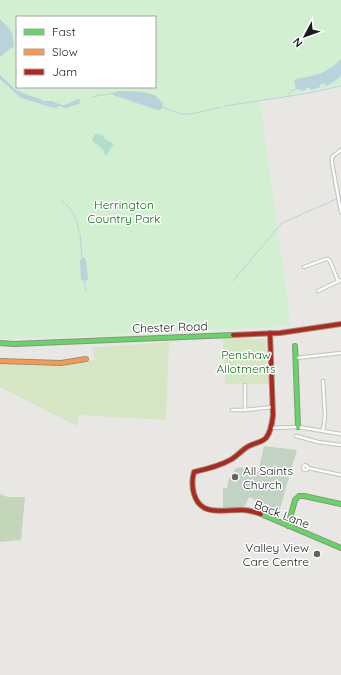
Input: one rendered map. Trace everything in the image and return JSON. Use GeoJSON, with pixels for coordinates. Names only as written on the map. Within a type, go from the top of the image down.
{"type":"FeatureCollection","features":[{"type":"Feature","properties":{"kind":"street"},"geometry":{"type":"LineString","coordinates":[[341,150],[332,157],[341,212]]}},
{"type":"Feature","properties":{"kind":"street"},"geometry":{"type":"LineString","coordinates":[[304,267],[328,259],[338,282]]}},
{"type":"Feature","properties":{"kind":"street"},"geometry":{"type":"LineString","coordinates":[[318,291],[341,280]]}},
{"type":"Feature","properties":{"kind":"street","name":"Chester Road"},"geometry":{"type":"LineString","coordinates":[[0,342],[14,344],[280,333],[341,324]]}},
{"type":"Feature","properties":{"kind":"street"},"geometry":{"type":"LineString","coordinates":[[270,333],[273,407],[271,428],[298,427],[341,434]]}},
{"type":"Feature","properties":{"kind":"street"},"geometry":{"type":"LineString","coordinates":[[295,346],[298,427]]}},
{"type":"Feature","properties":{"kind":"street"},"geometry":{"type":"LineString","coordinates":[[295,358],[341,353]]}},
{"type":"Feature","properties":{"kind":"street"},"geometry":{"type":"LineString","coordinates":[[0,361],[55,363],[86,359]]}},
{"type":"Feature","properties":{"kind":"street"},"geometry":{"type":"LineString","coordinates":[[321,430],[325,416],[323,381]]}},
{"type":"Feature","properties":{"kind":"street"},"geometry":{"type":"LineString","coordinates":[[245,385],[245,410]]}},
{"type":"Feature","properties":{"kind":"street"},"geometry":{"type":"LineString","coordinates":[[232,410],[273,407]]}},
{"type":"Feature","properties":{"kind":"street","name":"Back Lane"},"geometry":{"type":"LineString","coordinates":[[271,428],[265,439],[248,446],[229,461],[210,468],[195,471],[192,474],[192,483],[196,501],[201,506],[209,510],[245,510],[268,517],[341,548]]}},
{"type":"Feature","properties":{"kind":"street"},"geometry":{"type":"LineString","coordinates":[[296,436],[318,442],[341,445]]}},
{"type":"Feature","properties":{"kind":"street"},"geometry":{"type":"LineString","coordinates":[[308,468],[341,475]]}},
{"type":"Feature","properties":{"kind":"street"},"geometry":{"type":"LineString","coordinates":[[288,526],[295,500],[299,496],[341,504]]}},
{"type":"Feature","properties":{"kind":"green space","name":"Herrington Country Park"},"geometry":{"type":"Polygon","coordinates":[[[0,0],[341,0],[341,85],[260,101],[291,326],[0,338],[0,0]]]}},
{"type":"Feature","properties":{"kind":"green space"},"geometry":{"type":"Polygon","coordinates":[[[95,134],[102,135],[106,140],[114,145],[106,156],[104,151],[92,140],[95,134]]]}},
{"type":"Feature","properties":{"kind":"green space","name":"Penshaw Allotments"},"geometry":{"type":"Polygon","coordinates":[[[223,338],[266,340],[269,384],[225,384],[223,338]]]}},
{"type":"Feature","properties":{"kind":"green space"},"geometry":{"type":"Polygon","coordinates":[[[169,342],[166,420],[79,415],[77,426],[0,387],[0,364],[48,366],[72,364],[95,359],[92,347],[169,342]]]}},
{"type":"Feature","properties":{"kind":"green space"},"geometry":{"type":"Polygon","coordinates":[[[264,446],[297,450],[277,519],[253,510],[255,501],[249,497],[244,508],[223,509],[223,488],[227,488],[229,478],[235,469],[239,467],[258,472],[264,446]]]}},
{"type":"Feature","properties":{"kind":"green space"},"geometry":{"type":"Polygon","coordinates":[[[0,494],[8,497],[25,497],[21,540],[0,542],[0,494]]]}},
{"type":"Feature","properties":{"kind":"water"},"geometry":{"type":"Polygon","coordinates":[[[0,19],[10,31],[14,46],[0,57],[0,19]]]}},
{"type":"Feature","properties":{"kind":"water"},"geometry":{"type":"Polygon","coordinates":[[[341,59],[341,75],[327,86],[323,83],[320,87],[312,90],[308,87],[303,91],[296,89],[294,81],[296,79],[309,77],[326,71],[341,59]]]}},
{"type":"Feature","properties":{"kind":"water"},"geometry":{"type":"Polygon","coordinates":[[[0,75],[16,90],[43,101],[52,101],[65,105],[78,99],[81,100],[79,104],[65,108],[59,106],[54,108],[21,98],[0,79],[0,75]]]}},
{"type":"Feature","properties":{"kind":"water"},"geometry":{"type":"Polygon","coordinates":[[[119,91],[139,92],[153,95],[163,104],[161,110],[113,95],[113,93],[119,91]]]}},
{"type":"Feature","properties":{"kind":"water"},"geometry":{"type":"Polygon","coordinates":[[[85,258],[88,279],[85,281],[81,280],[80,260],[85,258]]]}},
{"type":"Feature","properties":{"kind":"waterway"},"geometry":{"type":"LineString","coordinates":[[225,106],[309,93],[341,86]]}},
{"type":"Feature","properties":{"kind":"waterway"},"geometry":{"type":"LineString","coordinates":[[289,96],[290,92],[296,89]]}},
{"type":"Feature","properties":{"kind":"waterway"},"geometry":{"type":"LineString","coordinates":[[92,97],[113,93]]}},
{"type":"Feature","properties":{"kind":"waterway"},"geometry":{"type":"LineString","coordinates":[[162,107],[181,114],[191,114],[222,107]]}},
{"type":"Feature","properties":{"kind":"waterway"},"geometry":{"type":"LineString","coordinates":[[233,281],[282,223],[341,197]]}},
{"type":"Feature","properties":{"kind":"waterway"},"geometry":{"type":"LineString","coordinates":[[62,201],[74,214],[79,231]]}},
{"type":"Feature","properties":{"kind":"waterway"},"geometry":{"type":"LineString","coordinates":[[80,234],[82,258]]}},
{"type":"Feature","properties":{"kind":"waterway"},"geometry":{"type":"LineString","coordinates":[[84,281],[86,291]]}},
{"type":"Feature","properties":{"kind":"traffic: fast"},"geometry":{"type":"LineString","coordinates":[[0,343],[14,344],[233,335]]}},
{"type":"Feature","properties":{"kind":"traffic: fast"},"geometry":{"type":"LineString","coordinates":[[295,346],[298,427]]}},
{"type":"Feature","properties":{"kind":"traffic: fast"},"geometry":{"type":"LineString","coordinates":[[288,526],[295,500],[299,496],[341,504]]}},
{"type":"Feature","properties":{"kind":"traffic: fast"},"geometry":{"type":"LineString","coordinates":[[261,514],[341,548]]}},
{"type":"Feature","properties":{"kind":"traffic: slow"},"geometry":{"type":"LineString","coordinates":[[0,361],[61,363],[86,359]]}},
{"type":"Feature","properties":{"kind":"traffic: jam"},"geometry":{"type":"LineString","coordinates":[[233,335],[280,333],[341,324]]}},
{"type":"Feature","properties":{"kind":"traffic: jam"},"geometry":{"type":"LineString","coordinates":[[261,514],[245,510],[214,511],[208,509],[197,502],[193,491],[193,480],[194,472],[213,467],[227,461],[247,447],[262,441],[268,436],[273,415],[270,333]]}},
{"type":"Feature","properties":{"kind":"place","name":"All Saints Church"},"geometry":{"type":"Point","coordinates":[235,477]}},
{"type":"Feature","properties":{"kind":"place","name":"Valley View Care Centre"},"geometry":{"type":"Point","coordinates":[317,554]}}]}
